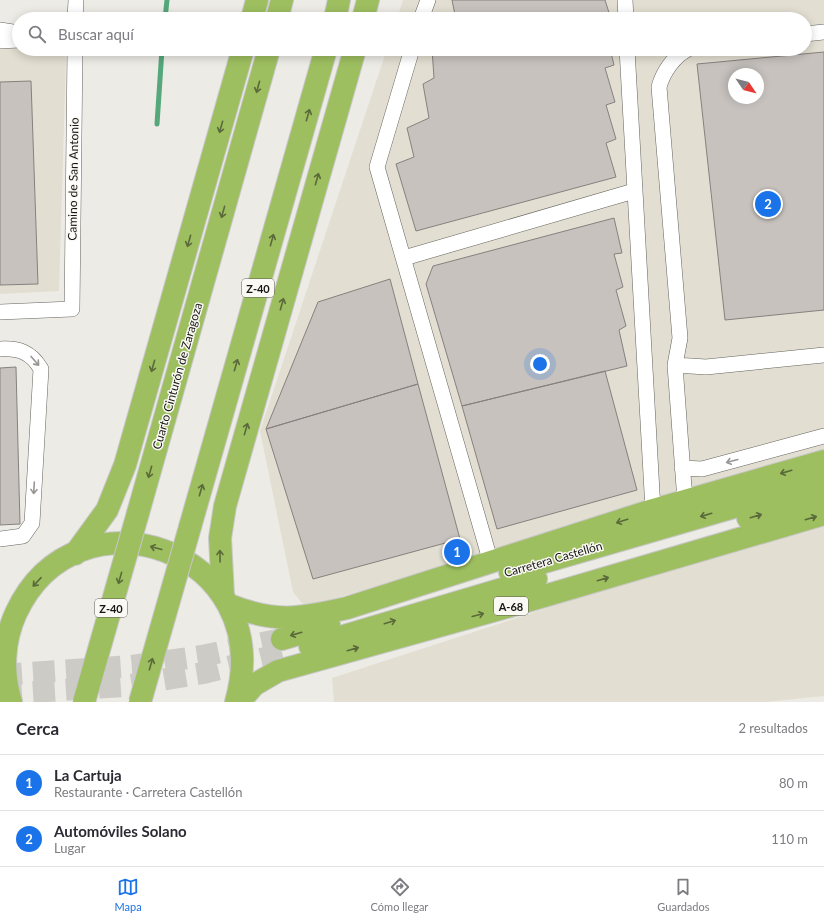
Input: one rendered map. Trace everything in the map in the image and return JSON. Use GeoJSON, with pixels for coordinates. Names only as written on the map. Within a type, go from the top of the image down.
{"type":"FeatureCollection","features":[{"type":"Feature","properties":{"kind":"highway"},"geometry":{"type":"LineString","coordinates":[[254,12],[257,0]]}},
{"type":"Feature","properties":{"kind":"highway"},"geometry":{"type":"LineString","coordinates":[[279,12],[282,0]]}},
{"type":"Feature","properties":{"kind":"highway"},"geometry":{"type":"LineString","coordinates":[[336,12],[339,0]]}},
{"type":"Feature","properties":{"kind":"highway"},"geometry":{"type":"LineString","coordinates":[[365,12],[368,0]]}},
{"type":"Feature","properties":{"kind":"highway"},"geometry":{"type":"LineString","coordinates":[[75,554],[107,510],[125,465],[241,56]]}},
{"type":"Feature","properties":{"kind":"highway","name":"Cuarto Cinturón de Zaragoza"},"geometry":{"type":"LineString","coordinates":[[84,702],[267,56]]}},
{"type":"Feature","properties":{"kind":"highway","name":"Z-40"},"geometry":{"type":"LineString","coordinates":[[140,702],[324,56]]}},
{"type":"Feature","properties":{"kind":"highway"},"geometry":{"type":"LineString","coordinates":[[226,600],[220,538],[225,506],[353,56]]}},
{"type":"Feature","properties":{"kind":"highway"},"geometry":{"type":"LineString","coordinates":[[226,600],[267,617],[288,619],[311,616],[496,576],[653,510],[824,461]]}},
{"type":"Feature","properties":{"kind":"highway","name":"Carretera Castellón"},"geometry":{"type":"LineString","coordinates":[[284,646],[496,576],[824,481]]}},
{"type":"Feature","properties":{"kind":"highway","name":"Carretera Castellón"},"geometry":{"type":"LineString","coordinates":[[496,576],[824,497]]}},
{"type":"Feature","properties":{"kind":"highway","name":"A-68"},"geometry":{"type":"LineString","coordinates":[[238,702],[254,685],[278,671],[508,607],[824,514]]}},
{"type":"Feature","properties":{"kind":"highway"},"geometry":{"type":"LineString","coordinates":[[11,702],[6,679],[6,627],[36,582],[54,566],[75,554],[95,547],[115,544],[135,544],[155,547],[174,554],[192,564],[208,577],[226,600],[237,624],[243,655],[238,702]]}},
{"type":"Feature","properties":{"kind":"street"},"geometry":{"type":"LineString","coordinates":[[75,12],[76,0]]}},
{"type":"Feature","properties":{"kind":"street"},"geometry":{"type":"LineString","coordinates":[[424,12],[428,0]]}},
{"type":"Feature","properties":{"kind":"street"},"geometry":{"type":"LineString","coordinates":[[625,0],[626,12]]}},
{"type":"Feature","properties":{"kind":"street"},"geometry":{"type":"LineString","coordinates":[[0,30],[12,32]]}},
{"type":"Feature","properties":{"kind":"street"},"geometry":{"type":"LineString","coordinates":[[812,33],[824,32]]}},
{"type":"Feature","properties":{"kind":"street"},"geometry":{"type":"LineString","coordinates":[[0,40],[12,40]]}},
{"type":"Feature","properties":{"kind":"street","name":"Camino de San Antonio"},"geometry":{"type":"LineString","coordinates":[[0,312],[72,309],[75,56]]}},
{"type":"Feature","properties":{"kind":"street"},"geometry":{"type":"LineString","coordinates":[[410,56],[377,167],[496,576]]}},
{"type":"Feature","properties":{"kind":"street"},"geometry":{"type":"LineString","coordinates":[[627,56],[653,510]]}},
{"type":"Feature","properties":{"kind":"street"},"geometry":{"type":"LineString","coordinates":[[680,56],[662,75],[659,87],[680,338],[675,365],[685,501]]}},
{"type":"Feature","properties":{"kind":"street"},"geometry":{"type":"LineString","coordinates":[[404,258],[634,191]]}},
{"type":"Feature","properties":{"kind":"street"},"geometry":{"type":"LineString","coordinates":[[0,349],[16,348],[27,353],[36,360],[41,369],[32,523],[23,536],[17,538],[0,539]]}},
{"type":"Feature","properties":{"kind":"street"},"geometry":{"type":"LineString","coordinates":[[675,365],[706,367],[824,355]]}},
{"type":"Feature","properties":{"kind":"street"},"geometry":{"type":"LineString","coordinates":[[682,468],[702,469],[824,436]]}},
{"type":"Feature","properties":{"kind":"shaded area"},"geometry":{"type":"Polygon","coordinates":[[[403,0],[824,0],[824,456],[305,607],[293,592],[260,431],[385,56],[812,56],[812,12],[399,12],[403,0]]]}},
{"type":"Feature","properties":{"kind":"shaded area"},"geometry":{"type":"Polygon","coordinates":[[[0,25],[12,29],[12,56],[66,57],[59,291],[0,294],[0,25]]]}},
{"type":"Feature","properties":{"kind":"shaded area"},"geometry":{"type":"Polygon","coordinates":[[[824,526],[824,696],[765,702],[334,702],[332,678],[754,541],[824,526]]]}},
{"type":"Feature","properties":{"kind":"building"},"geometry":{"type":"Polygon","coordinates":[[[452,0],[605,0],[609,12],[454,12],[452,0]]]}},
{"type":"Feature","properties":{"kind":"building"},"geometry":{"type":"Polygon","coordinates":[[[824,52],[824,310],[725,320],[697,64],[782,56],[812,56],[812,53],[824,52]]]}},
{"type":"Feature","properties":{"kind":"building"},"geometry":{"type":"Polygon","coordinates":[[[432,56],[612,56],[614,65],[605,68],[615,102],[606,105],[616,139],[606,143],[616,177],[416,231],[396,164],[414,157],[407,128],[429,118],[423,84],[434,78],[432,56]]]}},
{"type":"Feature","properties":{"kind":"building"},"geometry":{"type":"Polygon","coordinates":[[[31,81],[38,284],[0,285],[0,82],[31,81]]]}},
{"type":"Feature","properties":{"kind":"building"},"geometry":{"type":"Polygon","coordinates":[[[614,218],[622,253],[614,254],[623,287],[616,290],[626,326],[619,330],[627,366],[462,406],[426,284],[433,266],[614,218]]]}},
{"type":"Feature","properties":{"kind":"building"},"geometry":{"type":"Polygon","coordinates":[[[390,279],[418,384],[266,429],[318,302],[390,279]]]}},
{"type":"Feature","properties":{"kind":"building"},"geometry":{"type":"Polygon","coordinates":[[[16,367],[20,524],[0,525],[0,368],[16,367]]]}},
{"type":"Feature","properties":{"kind":"building"},"geometry":{"type":"Polygon","coordinates":[[[605,371],[637,490],[497,529],[462,406],[605,371]]]}},
{"type":"Feature","properties":{"kind":"building"},"geometry":{"type":"Polygon","coordinates":[[[418,384],[460,539],[313,579],[266,429],[418,384]]]}},
{"type":"Feature","properties":{"kind":"waterway"},"geometry":{"type":"LineString","coordinates":[[166,12],[167,0]]}},
{"type":"Feature","properties":{"kind":"waterway"},"geometry":{"type":"LineString","coordinates":[[157,124],[162,56]]}},
{"type":"Feature","properties":{"kind":"tunnel"},"geometry":{"type":"LineString","coordinates":[[0,675],[132,666],[202,656],[282,639]]}},
{"type":"Feature","properties":{"kind":"tunnel"},"geometry":{"type":"LineString","coordinates":[[0,694],[124,686],[203,673],[286,653]]}},
{"type":"Feature","properties":{"kind":"place","name":"Automóviles Solano"},"geometry":{"type":"Point","coordinates":[768,204]}},
{"type":"Feature","properties":{"kind":"place","name":"La Cartuja"},"geometry":{"type":"Point","coordinates":[457,552]}}]}
